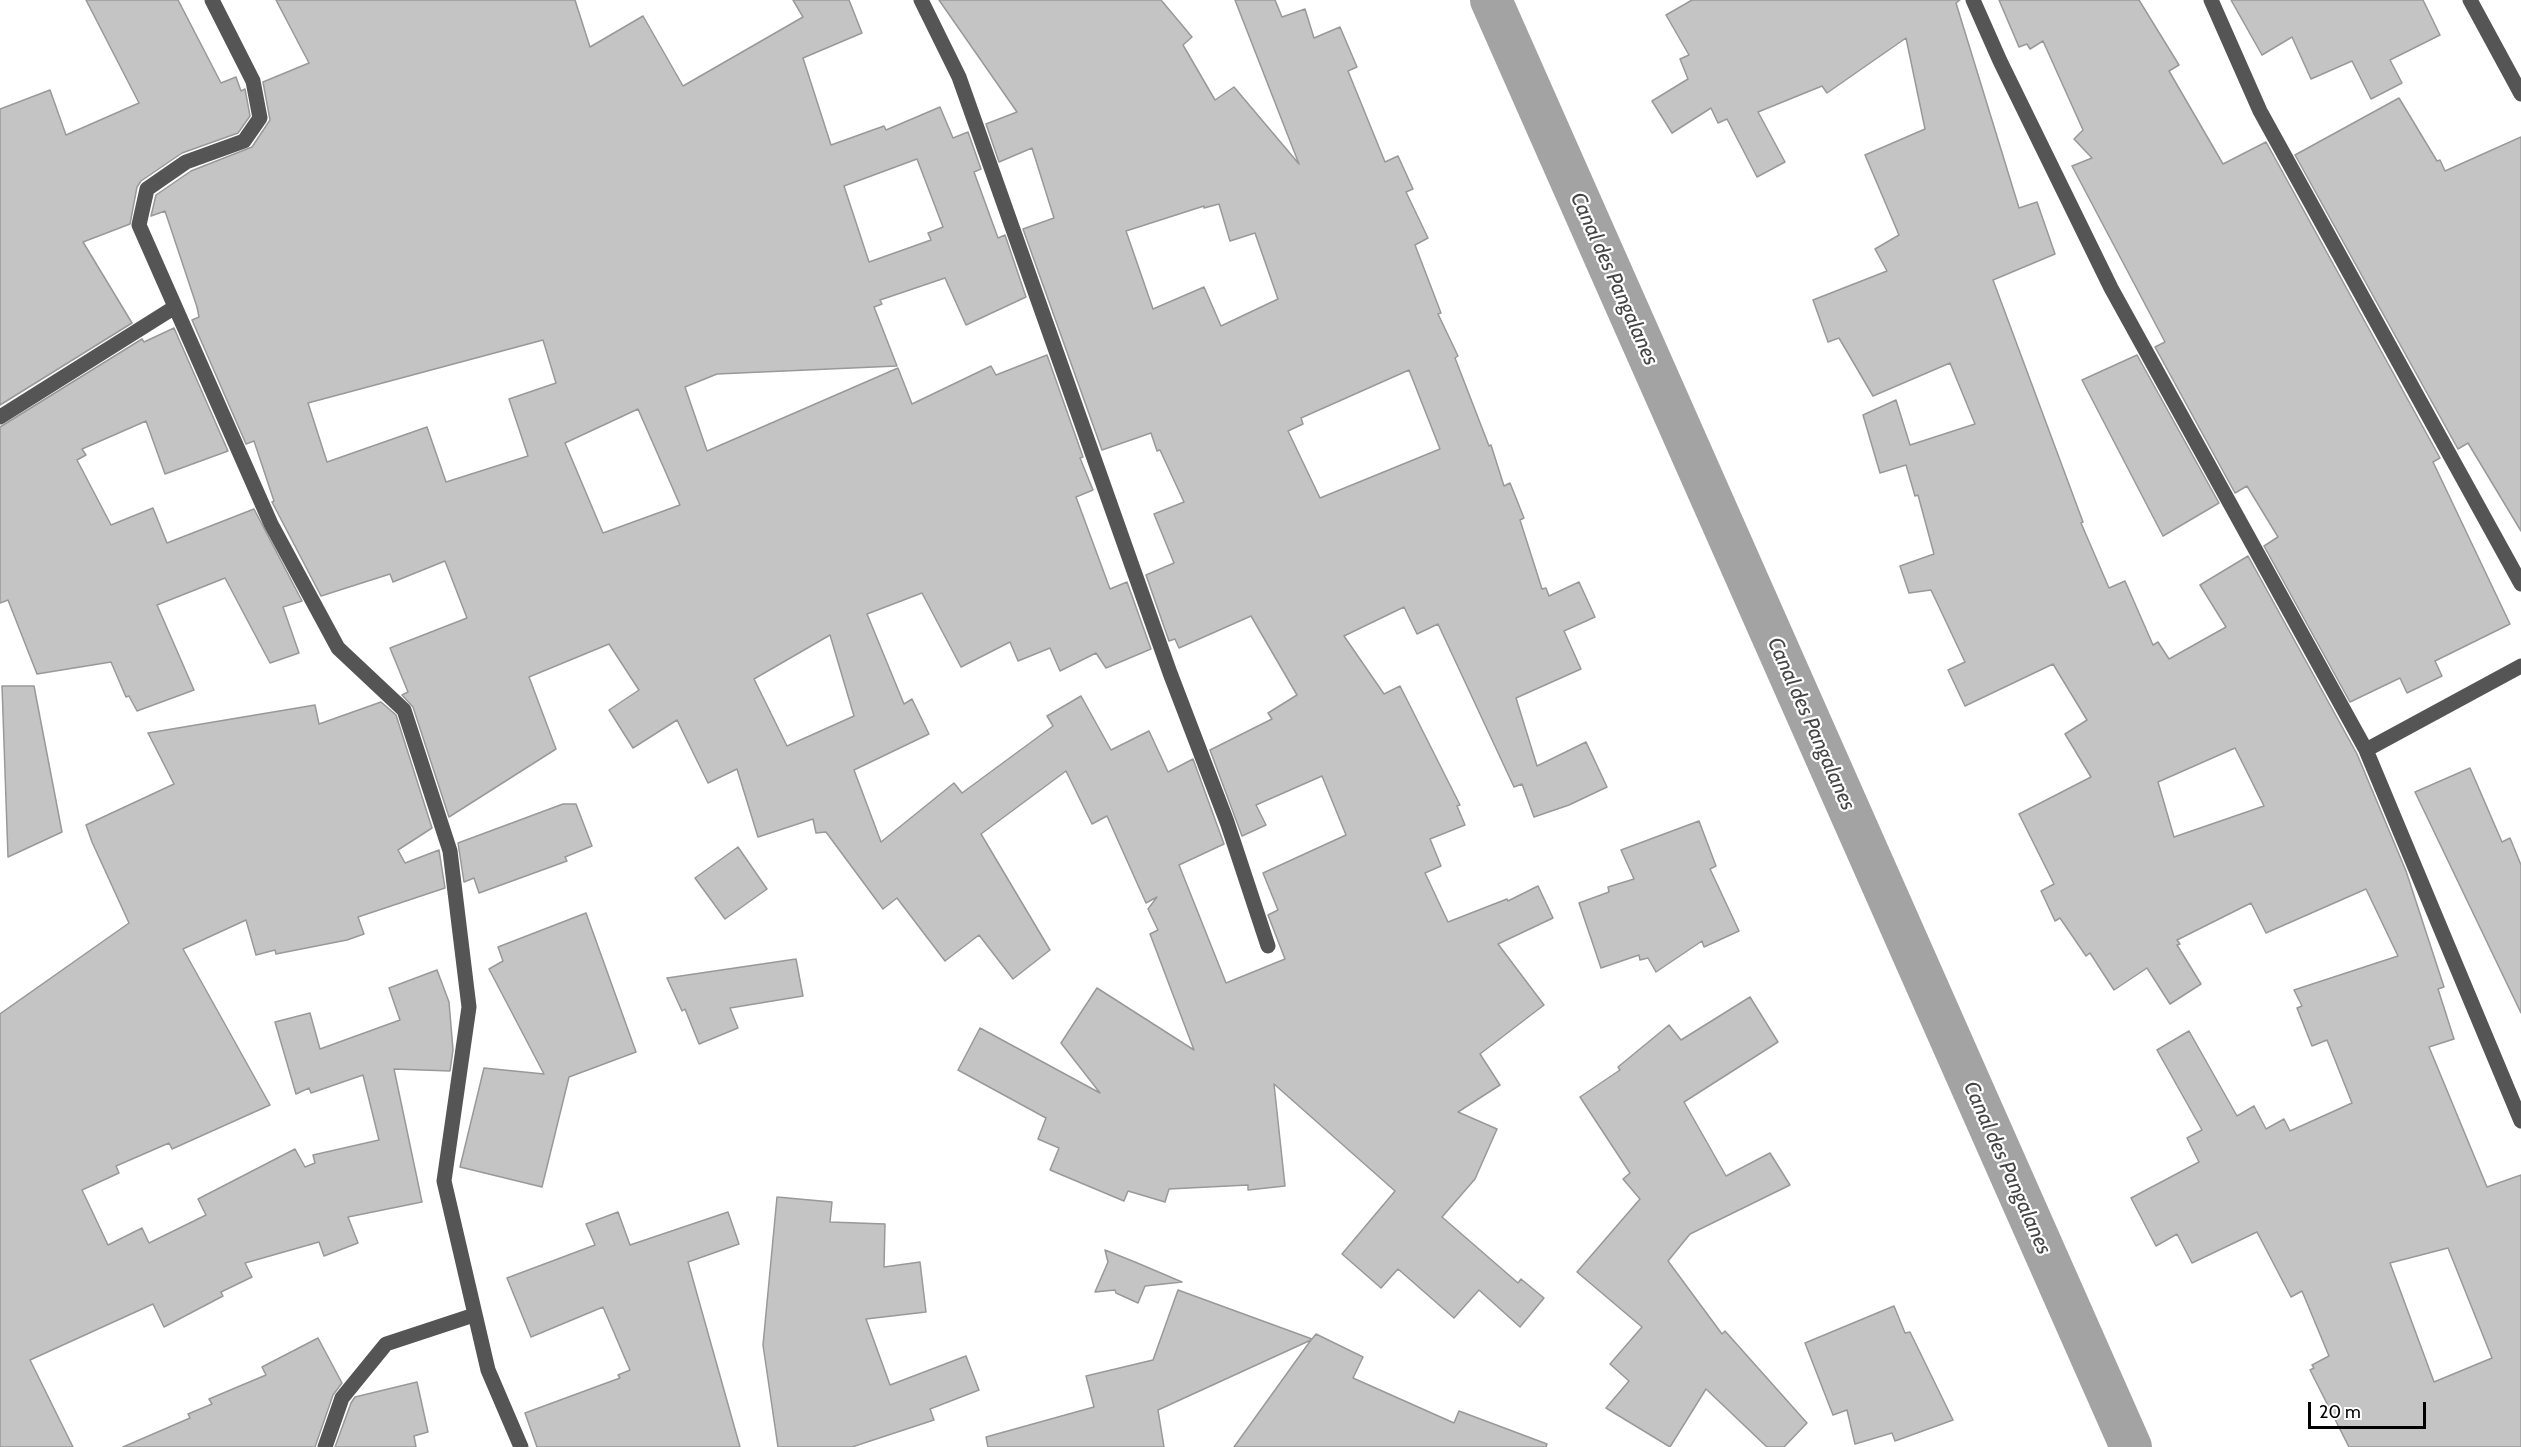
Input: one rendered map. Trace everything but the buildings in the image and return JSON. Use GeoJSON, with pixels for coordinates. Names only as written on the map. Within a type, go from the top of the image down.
{"type":"FeatureCollection","features":[{"type":"Feature","properties":{"kind":"street"},"geometry":{"type":"LineString","coordinates":[[212,0],[254,81],[260,118],[244,141],[186,162],[147,189],[139,225],[271,524],[338,648],[404,710],[450,851],[469,1007],[444,1181],[488,1370],[521,1447]]}},
{"type":"Feature","properties":{"kind":"street"},"geometry":{"type":"LineString","coordinates":[[921,0],[959,77],[1166,662],[1227,822],[1268,946]]}},
{"type":"Feature","properties":{"kind":"street"},"geometry":{"type":"LineString","coordinates":[[1973,0],[2000,61],[2111,288],[2366,750],[2521,1121]]}},
{"type":"Feature","properties":{"kind":"street"},"geometry":{"type":"LineString","coordinates":[[2211,0],[2260,111],[2521,584]]}},
{"type":"Feature","properties":{"kind":"street"},"geometry":{"type":"LineString","coordinates":[[2470,0],[2521,94]]}},
{"type":"Feature","properties":{"kind":"street"},"geometry":{"type":"LineString","coordinates":[[0,417],[175,307]]}},
{"type":"Feature","properties":{"kind":"street"},"geometry":{"type":"LineString","coordinates":[[2366,750],[2521,666]]}},
{"type":"Feature","properties":{"kind":"street"},"geometry":{"type":"LineString","coordinates":[[325,1447],[342,1398],[386,1344],[474,1315]]}},
{"type":"Feature","properties":{"kind":"waterway","name":"Canal des Pangalanes"},"geometry":{"type":"LineString","coordinates":[[1491,0],[2131,1447]]}}]}
